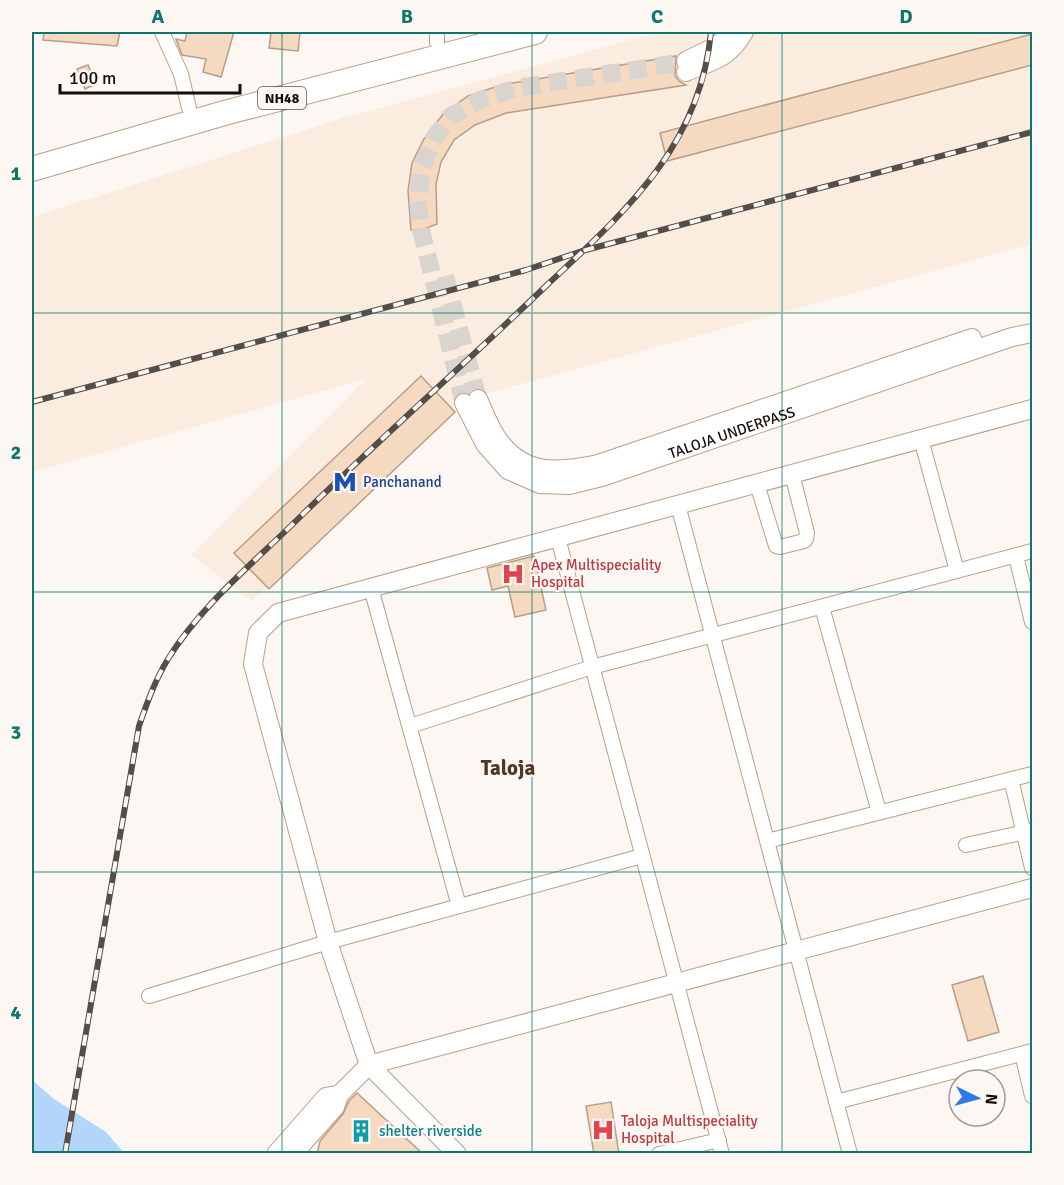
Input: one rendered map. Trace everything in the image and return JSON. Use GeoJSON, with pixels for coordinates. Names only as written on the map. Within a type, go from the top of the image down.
{"type":"FeatureCollection","features":[{"type":"Feature","properties":{"kind":"highway","name":"NH48"},"geometry":{"type":"LineString","coordinates":[[32,154],[437,37],[478,32]]}},
{"type":"Feature","properties":{"kind":"highway","name":"NH48"},"geometry":{"type":"LineString","coordinates":[[32,169],[228,112],[535,32]]}},
{"type":"Feature","properties":{"kind":"street"},"geometry":{"type":"LineString","coordinates":[[162,32],[181,74],[189,108]]}},
{"type":"Feature","properties":{"kind":"street"},"geometry":{"type":"LineString","coordinates":[[730,32],[727,38],[685,67],[723,57],[736,47],[744,32]]}},
{"type":"Feature","properties":{"kind":"street","name":"TALOJA UNDERPASS"},"geometry":{"type":"LineString","coordinates":[[1032,321],[1009,326],[598,464],[567,470],[543,470],[517,459],[497,438],[471,401],[484,444],[508,470],[540,484],[569,485],[602,477],[1032,333]]}},
{"type":"Feature","properties":{"kind":"street"},"geometry":{"type":"LineString","coordinates":[[457,1154],[369,1065],[328,942],[253,664],[258,633],[278,613],[1032,409]]}},
{"type":"Feature","properties":{"kind":"street"},"geometry":{"type":"LineString","coordinates":[[921,439],[957,571]]}},
{"type":"Feature","properties":{"kind":"street"},"geometry":{"type":"LineString","coordinates":[[757,484],[776,546],[804,541],[807,533],[792,474]]}},
{"type":"Feature","properties":{"kind":"street"},"geometry":{"type":"LineString","coordinates":[[678,505],[850,1154]]}},
{"type":"Feature","properties":{"kind":"street"},"geometry":{"type":"LineString","coordinates":[[558,538],[722,1154]]}},
{"type":"Feature","properties":{"kind":"street"},"geometry":{"type":"LineString","coordinates":[[410,726],[592,667],[1032,551]]}},
{"type":"Feature","properties":{"kind":"street"},"geometry":{"type":"LineString","coordinates":[[1016,556],[1032,622]]}},
{"type":"Feature","properties":{"kind":"street"},"geometry":{"type":"LineString","coordinates":[[371,588],[459,906]]}},
{"type":"Feature","properties":{"kind":"street"},"geometry":{"type":"LineString","coordinates":[[822,607],[879,812]]}},
{"type":"Feature","properties":{"kind":"street"},"geometry":{"type":"LineString","coordinates":[[766,841],[1032,774]]}},
{"type":"Feature","properties":{"kind":"street"},"geometry":{"type":"LineString","coordinates":[[1011,779],[1028,831],[1032,868]]}},
{"type":"Feature","properties":{"kind":"street"},"geometry":{"type":"LineString","coordinates":[[966,845],[1028,831]]}},
{"type":"Feature","properties":{"kind":"street"},"geometry":{"type":"LineString","coordinates":[[149,996],[328,942],[642,856]]}},
{"type":"Feature","properties":{"kind":"street"},"geometry":{"type":"LineString","coordinates":[[282,1153],[335,1107],[339,1095],[369,1065],[1032,888]]}},
{"type":"Feature","properties":{"kind":"street"},"geometry":{"type":"LineString","coordinates":[[836,1102],[1027,1053],[1032,1096]]}},
{"type":"Feature","properties":{"kind":"street"},"geometry":{"type":"LineString","coordinates":[[659,1154],[719,1140]]}},
{"type":"Feature","properties":{"kind":"shaded area"},"geometry":{"type":"Polygon","coordinates":[[[660,32],[1032,32],[1032,244],[460,401],[252,601],[191,555],[366,379],[32,472],[32,217],[343,118],[660,32]]]}},
{"type":"Feature","properties":{"kind":"water"},"geometry":{"type":"Polygon","coordinates":[[[32,1080],[54,1099],[106,1132],[124,1153],[32,1153],[32,1080]]]}},
{"type":"Feature","properties":{"kind":"building"},"geometry":{"type":"Polygon","coordinates":[[[44,32],[120,32],[117,46],[43,40],[44,32]]]}},
{"type":"Feature","properties":{"kind":"building"},"geometry":{"type":"Polygon","coordinates":[[[187,32],[234,32],[221,77],[203,72],[206,59],[182,55],[176,39],[185,41],[187,32]]]}},
{"type":"Feature","properties":{"kind":"building"},"geometry":{"type":"Polygon","coordinates":[[[271,32],[300,32],[298,51],[269,48],[271,32]]]}},
{"type":"Feature","properties":{"kind":"building"},"geometry":{"type":"Polygon","coordinates":[[[1032,34],[1032,65],[667,161],[660,133],[1032,34]]]}},
{"type":"Feature","properties":{"kind":"building"},"geometry":{"type":"Polygon","coordinates":[[[676,56],[675,76],[686,85],[506,113],[475,125],[454,140],[441,162],[436,184],[437,224],[421,230],[411,230],[408,191],[412,163],[424,139],[444,113],[468,96],[501,85],[676,56]]]}},
{"type":"Feature","properties":{"kind":"building"},"geometry":{"type":"Polygon","coordinates":[[[88,65],[96,84],[85,89],[77,69],[88,65]]]}},
{"type":"Feature","properties":{"kind":"building","name":"Panchanand"},"geometry":{"type":"Polygon","coordinates":[[[421,376],[455,412],[269,589],[234,553],[421,376]]]}},
{"type":"Feature","properties":{"kind":"building","name":"Apex Multispeciality Hospital"},"geometry":{"type":"Polygon","coordinates":[[[534,556],[546,610],[515,617],[508,586],[492,590],[487,568],[534,556]]]}},
{"type":"Feature","properties":{"kind":"building"},"geometry":{"type":"Polygon","coordinates":[[[983,976],[999,1032],[968,1041],[952,985],[983,976]]]}},
{"type":"Feature","properties":{"kind":"building","name":"shelter riverside"},"geometry":{"type":"Polygon","coordinates":[[[357,1093],[423,1154],[317,1154],[320,1141],[357,1093]]]}},
{"type":"Feature","properties":{"kind":"building","name":"Taloja Multispeciality Hospital"},"geometry":{"type":"Polygon","coordinates":[[[611,1102],[619,1154],[594,1154],[586,1106],[611,1102]]]}},
{"type":"Feature","properties":{"kind":"tunnel"},"geometry":{"type":"LineString","coordinates":[[464,403],[421,230],[418,200],[422,168],[434,138],[451,116],[482,99],[517,88],[684,62]]}},
{"type":"Feature","properties":{"kind":"tunnel"},"geometry":{"type":"LineString","coordinates":[[445,276],[478,399]]}},
{"type":"Feature","properties":{"kind":"railway"},"geometry":{"type":"LineString","coordinates":[[65,1154],[139,726],[163,667],[181,639],[231,583],[577,257],[631,202],[655,173],[692,109],[704,73],[711,32]]}},
{"type":"Feature","properties":{"kind":"railway"},"geometry":{"type":"LineString","coordinates":[[32,402],[526,270],[582,251],[1032,132]]}},
{"type":"Feature","properties":{"kind":"place","name":"Panchanand"},"geometry":{"type":"Point","coordinates":[345,482]}},
{"type":"Feature","properties":{"kind":"place","name":"Apex Multispeciality Hospital"},"geometry":{"type":"Point","coordinates":[513,574]}},
{"type":"Feature","properties":{"kind":"place","name":"Taloja Multispeciality Hospital"},"geometry":{"type":"Point","coordinates":[603,1130]}},
{"type":"Feature","properties":{"kind":"place","name":"shelter riverside"},"geometry":{"type":"Point","coordinates":[361,1131]}},
{"type":"Feature","properties":{"kind":"district","name":"Taloja"},"geometry":{"type":"Point","coordinates":[508,768]}}]}
